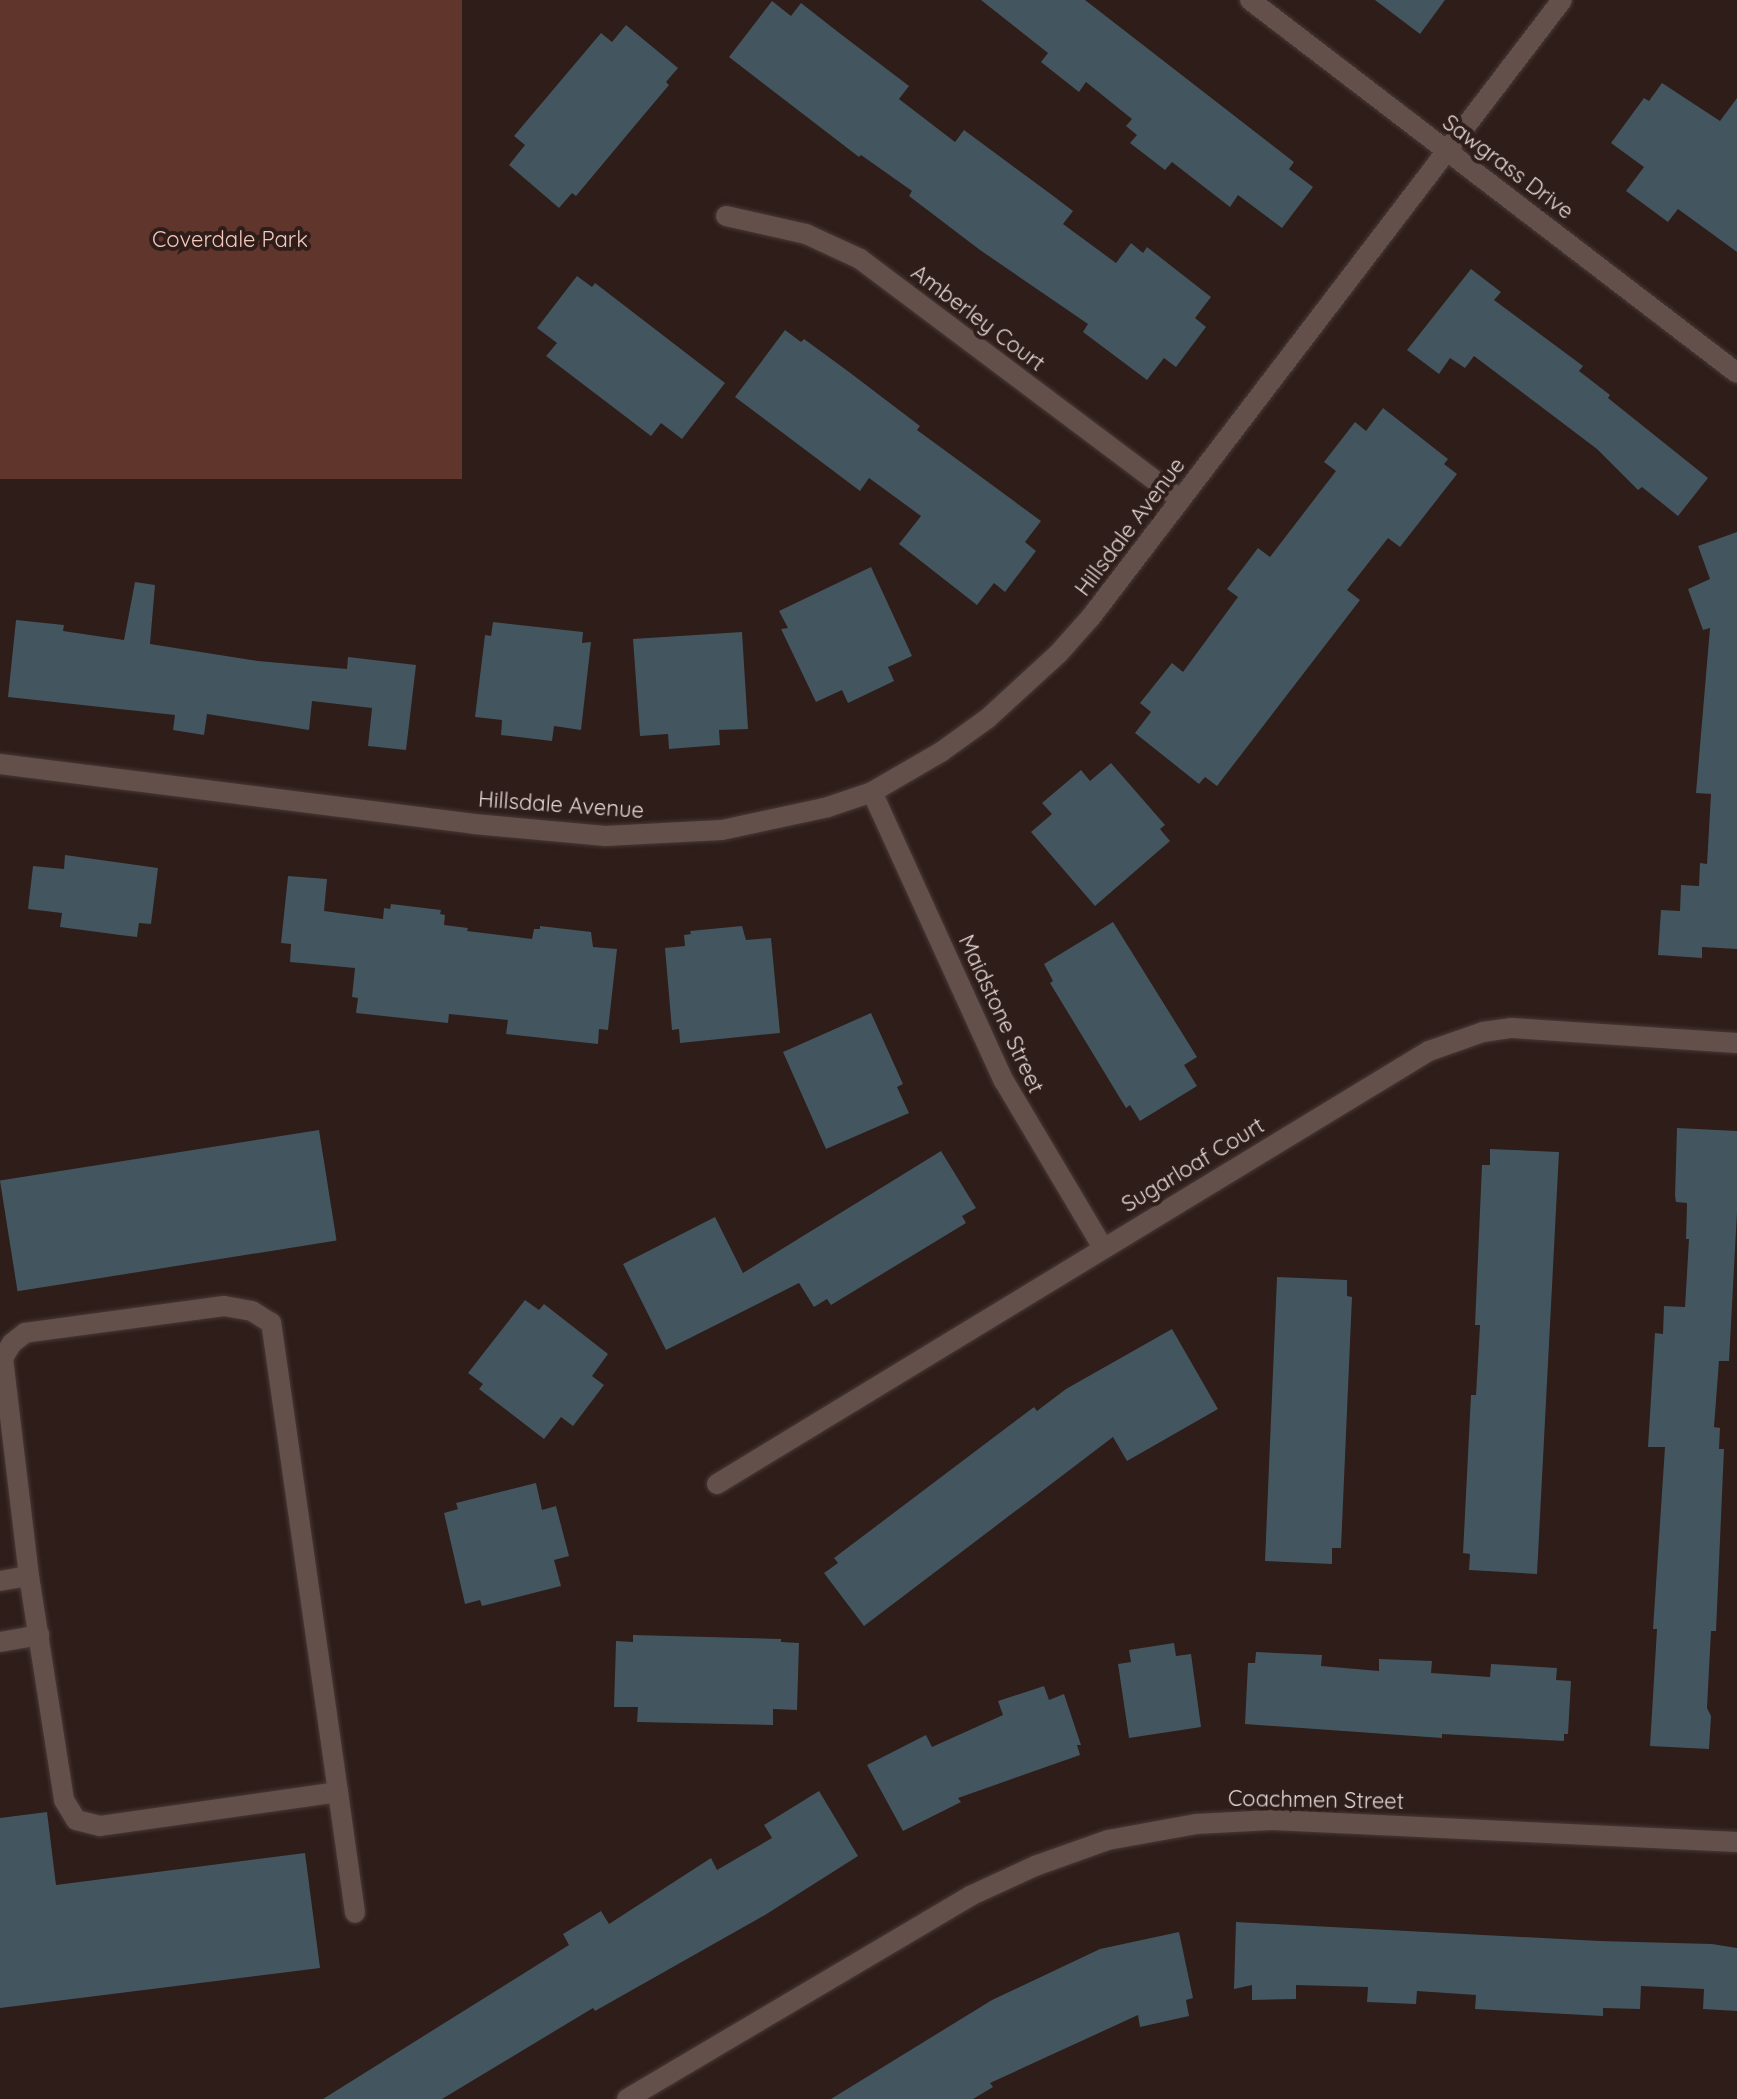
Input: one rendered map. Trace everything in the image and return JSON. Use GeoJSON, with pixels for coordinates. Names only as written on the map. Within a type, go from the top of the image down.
{"type":"FeatureCollection","features":[{"type":"Feature","properties":{"kind":"street","name":"Sawgrass Drive"},"geometry":{"type":"LineString","coordinates":[[1250,0],[1737,373]]}},
{"type":"Feature","properties":{"kind":"street","name":"Hillsdale Avenue"},"geometry":{"type":"LineString","coordinates":[[0,764],[474,824],[605,836],[722,830],[828,807],[872,792],[941,752],[1021,690],[1091,617],[1562,0]]}},
{"type":"Feature","properties":{"kind":"street","name":"Amberley Court"},"geometry":{"type":"LineString","coordinates":[[726,216],[806,234],[860,259],[1181,500]]}},
{"type":"Feature","properties":{"kind":"street","name":"Maidstone Street"},"geometry":{"type":"LineString","coordinates":[[872,792],[1004,1081],[1103,1248]]}},
{"type":"Feature","properties":{"kind":"street","name":"Sugarloaf Court"},"geometry":{"type":"LineString","coordinates":[[717,1484],[1397,1068],[1456,1040],[1483,1032],[1544,1027],[1737,1043]]}},
{"type":"Feature","properties":{"kind":"street"},"geometry":{"type":"LineString","coordinates":[[338,1792],[100,1826],[76,1820],[64,1800],[29,1576],[3,1358],[12,1343],[25,1333],[224,1306],[252,1311],[271,1323],[338,1792],[355,1913]]}},
{"type":"Feature","properties":{"kind":"street"},"geometry":{"type":"LineString","coordinates":[[0,1581],[29,1576]]}},
{"type":"Feature","properties":{"kind":"street"},"geometry":{"type":"LineString","coordinates":[[0,1642],[39,1635]]}},
{"type":"Feature","properties":{"kind":"street","name":"Coachmen Street"},"geometry":{"type":"LineString","coordinates":[[627,2099],[970,1896],[1035,1866],[1108,1840],[1196,1824],[1272,1820],[1737,1842]]}},
{"type":"Feature","properties":{"kind":"green space","name":"Coverdale Park"},"geometry":{"type":"Polygon","coordinates":[[[0,0],[462,0],[462,479],[0,479],[0,0]]]}},
{"type":"Feature","properties":{"kind":"building"},"geometry":{"type":"Polygon","coordinates":[[[981,0],[1085,0],[1294,162],[1289,169],[1313,187],[1282,228],[1238,195],[1230,207],[1172,162],[1165,170],[1130,143],[1137,135],[1126,126],[1132,119],[1086,82],[1079,92],[1041,62],[1048,53],[981,0]]]}},
{"type":"Feature","properties":{"kind":"building"},"geometry":{"type":"Polygon","coordinates":[[[1375,0],[1445,0],[1420,34],[1375,0]]]}},
{"type":"Feature","properties":{"kind":"building"},"geometry":{"type":"Polygon","coordinates":[[[772,1],[791,16],[801,3],[909,86],[899,99],[955,142],[964,130],[1073,211],[1063,224],[1116,263],[1131,243],[1143,253],[1147,247],[1211,297],[1195,318],[1206,327],[1176,367],[1164,358],[1147,380],[1083,332],[1088,324],[980,250],[909,196],[912,191],[861,155],[859,157],[729,57],[772,1]]]}},
{"type":"Feature","properties":{"kind":"building"},"geometry":{"type":"Polygon","coordinates":[[[626,25],[678,68],[666,82],[669,85],[576,196],[572,193],[559,208],[509,165],[525,145],[514,136],[601,33],[612,42],[626,25]]]}},
{"type":"Feature","properties":{"kind":"building"},"geometry":{"type":"Polygon","coordinates":[[[1662,83],[1720,121],[1737,98],[1737,252],[1678,209],[1668,222],[1626,191],[1644,167],[1611,143],[1644,98],[1649,101],[1662,83]]]}},
{"type":"Feature","properties":{"kind":"building"},"geometry":{"type":"Polygon","coordinates":[[[1471,269],[1501,292],[1494,300],[1583,366],[1579,371],[1610,395],[1608,398],[1708,478],[1678,516],[1642,487],[1638,490],[1597,449],[1474,356],[1465,368],[1450,358],[1439,374],[1407,350],[1471,269]]]}},
{"type":"Feature","properties":{"kind":"building"},"geometry":{"type":"Polygon","coordinates":[[[577,276],[592,287],[595,283],[725,383],[682,439],[661,423],[651,436],[546,356],[557,343],[537,328],[577,276]]]}},
{"type":"Feature","properties":{"kind":"building"},"geometry":{"type":"Polygon","coordinates":[[[785,330],[801,342],[804,339],[849,372],[920,426],[917,430],[1041,521],[1025,542],[1036,551],[1005,592],[994,583],[977,605],[899,544],[921,516],[869,478],[860,491],[735,397],[785,330]]]}},
{"type":"Feature","properties":{"kind":"building"},"geometry":{"type":"Polygon","coordinates":[[[1383,408],[1448,459],[1444,464],[1457,474],[1400,547],[1388,538],[1347,590],[1360,600],[1217,786],[1205,777],[1199,784],[1135,733],[1151,712],[1140,703],[1172,663],[1183,672],[1238,597],[1227,589],[1258,548],[1270,557],[1336,471],[1324,462],[1355,422],[1366,431],[1383,408]]]}},
{"type":"Feature","properties":{"kind":"building"},"geometry":{"type":"Polygon","coordinates":[[[1737,532],[1737,949],[1702,947],[1702,958],[1658,955],[1661,910],[1680,911],[1681,885],[1699,886],[1700,863],[1707,864],[1711,794],[1696,793],[1710,628],[1703,630],[1688,589],[1710,579],[1698,546],[1737,532]]]}},
{"type":"Feature","properties":{"kind":"building"},"geometry":{"type":"Polygon","coordinates":[[[871,567],[912,656],[888,667],[894,681],[848,703],[842,690],[816,702],[781,629],[788,628],[779,611],[871,567]]]}},
{"type":"Feature","properties":{"kind":"building"},"geometry":{"type":"Polygon","coordinates":[[[135,582],[155,585],[150,644],[258,661],[347,669],[348,657],[416,665],[406,750],[368,746],[372,708],[312,701],[309,730],[207,714],[204,735],[173,730],[175,715],[8,697],[16,620],[64,625],[63,631],[124,640],[135,582]]]}},
{"type":"Feature","properties":{"kind":"building"},"geometry":{"type":"Polygon","coordinates":[[[493,622],[583,632],[582,643],[591,642],[581,730],[554,726],[552,741],[501,735],[502,720],[475,717],[485,635],[491,636],[493,622]]]}},
{"type":"Feature","properties":{"kind":"building"},"geometry":{"type":"Polygon","coordinates":[[[742,632],[748,729],[719,730],[720,745],[669,749],[668,734],[640,736],[633,639],[742,632]]]}},
{"type":"Feature","properties":{"kind":"building"},"geometry":{"type":"Polygon","coordinates":[[[1111,763],[1165,825],[1160,829],[1170,841],[1095,906],[1031,832],[1052,814],[1042,803],[1081,770],[1090,781],[1111,763]]]}},
{"type":"Feature","properties":{"kind":"building"},"geometry":{"type":"Polygon","coordinates":[[[65,855],[158,868],[151,924],[139,923],[137,937],[120,935],[60,927],[62,913],[28,909],[33,866],[64,869],[65,855]]]}},
{"type":"Feature","properties":{"kind":"building"},"geometry":{"type":"Polygon","coordinates":[[[288,876],[327,879],[324,911],[383,919],[384,908],[390,909],[391,904],[441,910],[440,914],[445,915],[444,925],[468,928],[467,931],[532,939],[534,929],[540,929],[540,926],[591,932],[593,947],[617,949],[608,1030],[599,1029],[598,1044],[506,1034],[508,1020],[449,1014],[448,1023],[356,1013],[358,998],[352,997],[355,968],[290,962],[291,944],[281,943],[288,876]]]}},
{"type":"Feature","properties":{"kind":"building"},"geometry":{"type":"Polygon","coordinates":[[[1113,922],[1197,1057],[1184,1065],[1197,1086],[1140,1121],[1130,1105],[1126,1108],[1050,983],[1053,981],[1044,964],[1113,922]]]}},
{"type":"Feature","properties":{"kind":"building"},"geometry":{"type":"Polygon","coordinates":[[[742,926],[746,940],[771,938],[780,1033],[680,1043],[679,1029],[672,1030],[665,948],[685,946],[684,935],[691,934],[690,931],[742,926]]]}},
{"type":"Feature","properties":{"kind":"building"},"geometry":{"type":"Polygon","coordinates":[[[871,1013],[903,1084],[897,1087],[909,1113],[826,1149],[783,1052],[871,1013]]]}},
{"type":"Feature","properties":{"kind":"building"},"geometry":{"type":"Polygon","coordinates":[[[1677,1128],[1737,1131],[1737,1212],[1729,1361],[1719,1361],[1714,1427],[1720,1428],[1719,1449],[1724,1449],[1716,1631],[1711,1631],[1707,1708],[1711,1716],[1709,1749],[1650,1746],[1657,1629],[1653,1629],[1665,1447],[1648,1447],[1655,1333],[1663,1334],[1664,1306],[1685,1307],[1689,1239],[1686,1239],[1687,1203],[1676,1202],[1675,1196],[1677,1128]]]}},
{"type":"Feature","properties":{"kind":"building"},"geometry":{"type":"Polygon","coordinates":[[[319,1130],[337,1241],[17,1291],[0,1181],[319,1130]]]}},
{"type":"Feature","properties":{"kind":"building"},"geometry":{"type":"Polygon","coordinates":[[[1490,1149],[1559,1152],[1537,1574],[1469,1570],[1470,1554],[1463,1553],[1471,1395],[1476,1395],[1480,1325],[1475,1325],[1482,1165],[1490,1165],[1490,1149]]]}},
{"type":"Feature","properties":{"kind":"building"},"geometry":{"type":"Polygon","coordinates":[[[941,1151],[976,1208],[962,1216],[966,1223],[831,1305],[827,1299],[814,1307],[799,1283],[666,1350],[623,1264],[715,1217],[743,1273],[941,1151]]]}},
{"type":"Feature","properties":{"kind":"building"},"geometry":{"type":"Polygon","coordinates":[[[1277,1277],[1347,1280],[1347,1296],[1352,1297],[1341,1548],[1332,1548],[1332,1564],[1265,1561],[1277,1277]]]}},
{"type":"Feature","properties":{"kind":"building"},"geometry":{"type":"Polygon","coordinates":[[[525,1300],[539,1310],[544,1304],[608,1354],[592,1376],[604,1385],[573,1426],[561,1417],[544,1439],[479,1389],[483,1384],[468,1373],[525,1300]]]}},
{"type":"Feature","properties":{"kind":"building"},"geometry":{"type":"Polygon","coordinates":[[[1172,1329],[1218,1409],[1127,1461],[1113,1437],[864,1626],[824,1573],[838,1563],[834,1558],[1034,1407],[1037,1411],[1066,1389],[1172,1329]]]}},
{"type":"Feature","properties":{"kind":"building"},"geometry":{"type":"Polygon","coordinates":[[[536,1483],[542,1510],[556,1506],[569,1556],[554,1560],[561,1586],[482,1606],[480,1600],[465,1604],[444,1513],[458,1509],[456,1503],[536,1483]]]}},
{"type":"Feature","properties":{"kind":"building"},"geometry":{"type":"Polygon","coordinates":[[[633,1635],[781,1639],[781,1642],[799,1643],[797,1710],[773,1709],[773,1725],[637,1722],[638,1707],[614,1707],[616,1641],[633,1642],[633,1635]]]}},
{"type":"Feature","properties":{"kind":"building"},"geometry":{"type":"Polygon","coordinates":[[[1174,1643],[1176,1656],[1191,1654],[1201,1727],[1129,1738],[1118,1664],[1131,1662],[1129,1650],[1174,1643]]]}},
{"type":"Feature","properties":{"kind":"building"},"geometry":{"type":"Polygon","coordinates":[[[1256,1652],[1322,1655],[1321,1666],[1379,1671],[1379,1659],[1432,1661],[1431,1673],[1490,1677],[1491,1664],[1557,1668],[1556,1680],[1571,1681],[1568,1734],[1564,1734],[1564,1741],[1442,1734],[1442,1738],[1245,1724],[1248,1663],[1255,1663],[1256,1652]]]}},
{"type":"Feature","properties":{"kind":"building"},"geometry":{"type":"Polygon","coordinates":[[[1044,1686],[1049,1700],[1064,1694],[1081,1745],[1077,1745],[1080,1755],[958,1798],[961,1802],[903,1831],[867,1765],[926,1735],[932,1747],[1003,1715],[998,1701],[1044,1686]]]}},
{"type":"Feature","properties":{"kind":"building"},"geometry":{"type":"Polygon","coordinates":[[[819,1791],[858,1856],[765,1915],[595,2011],[593,2008],[442,2099],[323,2099],[569,1945],[563,1934],[601,1911],[609,1924],[711,1858],[717,1870],[772,1838],[764,1825],[819,1791]]]}},
{"type":"Feature","properties":{"kind":"building"},"geometry":{"type":"Polygon","coordinates":[[[47,1812],[56,1885],[305,1853],[320,1968],[0,2008],[0,1818],[47,1812]]]}},
{"type":"Feature","properties":{"kind":"building"},"geometry":{"type":"Polygon","coordinates":[[[1236,1922],[1712,1944],[1737,1948],[1737,2011],[1703,2009],[1704,1989],[1641,1986],[1640,2009],[1603,2008],[1603,2016],[1475,2009],[1476,1995],[1417,1991],[1416,2004],[1367,2002],[1368,1987],[1296,1985],[1296,1999],[1252,2000],[1252,1985],[1234,1989],[1236,1922]]]}},
{"type":"Feature","properties":{"kind":"building"},"geometry":{"type":"Polygon","coordinates":[[[1179,1932],[1193,1998],[1186,2000],[1189,2016],[1140,2027],[1138,2015],[990,2083],[993,2087],[973,2099],[831,2099],[992,2000],[1100,1949],[1179,1932]]]}}]}
